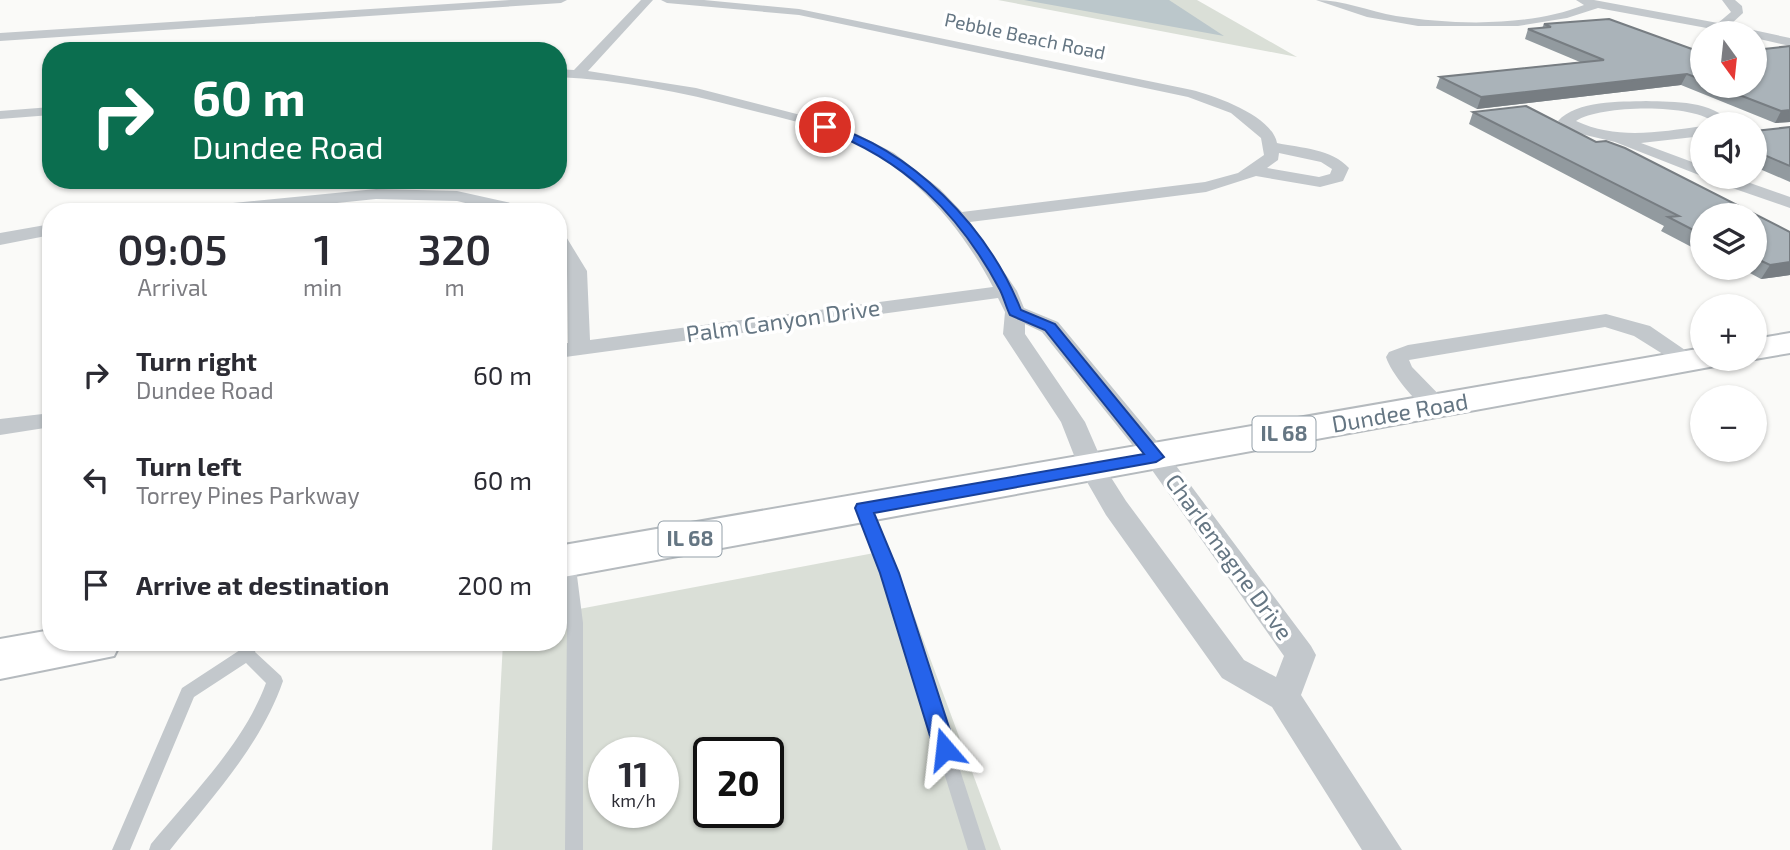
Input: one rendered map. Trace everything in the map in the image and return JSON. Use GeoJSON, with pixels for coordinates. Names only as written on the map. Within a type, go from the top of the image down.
{"type":"FeatureCollection","features":[{"type":"Feature","properties":{"kind":"main road"},"geometry":{"type":"LineString","coordinates":[[1767,347],[1790,343]]}},
{"type":"Feature","properties":{"kind":"main road","name":"Dundee Road"},"geometry":{"type":"LineString","coordinates":[[567,560],[1690,361]]}},
{"type":"Feature","properties":{"kind":"main road"},"geometry":{"type":"LineString","coordinates":[[0,659],[46,651]]}},
{"type":"Feature","properties":{"kind":"street"},"geometry":{"type":"LineString","coordinates":[[0,37],[561,0]]}},
{"type":"Feature","properties":{"kind":"street"},"geometry":{"type":"LineString","coordinates":[[577,74],[647,0]]}},
{"type":"Feature","properties":{"kind":"street","name":"Pebble Beach Road"},"geometry":{"type":"LineString","coordinates":[[667,0],[799,12],[1192,94],[1236,110],[1268,136],[1270,146]]}},
{"type":"Feature","properties":{"kind":"street"},"geometry":{"type":"LineString","coordinates":[[1322,0],[1391,25],[1476,25],[1563,17],[1595,4]]}},
{"type":"Feature","properties":{"kind":"street"},"geometry":{"type":"LineString","coordinates":[[1578,0],[1690,21]]}},
{"type":"Feature","properties":{"kind":"street"},"geometry":{"type":"LineString","coordinates":[[1728,0],[1736,6],[1737,13],[1728,21]]}},
{"type":"Feature","properties":{"kind":"street"},"geometry":{"type":"LineString","coordinates":[[1768,37],[1790,42]]}},
{"type":"Feature","properties":{"kind":"street"},"geometry":{"type":"LineString","coordinates":[[567,73],[632,78],[684,88],[808,121],[861,140],[912,172],[959,218],[1011,302],[1050,327],[1156,457]]}},
{"type":"Feature","properties":{"kind":"street"},"geometry":{"type":"LineString","coordinates":[[1690,132],[1618,139],[1598,137],[1565,121],[1568,116],[1578,113],[1653,104],[1684,105],[1707,112]]}},
{"type":"Feature","properties":{"kind":"street"},"geometry":{"type":"LineString","coordinates":[[0,115],[42,112]]}},
{"type":"Feature","properties":{"kind":"street"},"geometry":{"type":"LineString","coordinates":[[1618,139],[1690,167]]}},
{"type":"Feature","properties":{"kind":"street"},"geometry":{"type":"LineString","coordinates":[[959,218],[1206,187],[1244,177],[1272,157],[1270,146],[1326,158],[1341,168],[1337,177],[1320,182],[1253,171]]}},
{"type":"Feature","properties":{"kind":"street"},"geometry":{"type":"LineString","coordinates":[[1751,189],[1790,203]]}},
{"type":"Feature","properties":{"kind":"street"},"geometry":{"type":"LineString","coordinates":[[284,203],[376,194],[457,196],[488,203]]}},
{"type":"Feature","properties":{"kind":"street"},"geometry":{"type":"LineString","coordinates":[[0,239],[42,231]]}},
{"type":"Feature","properties":{"kind":"street"},"geometry":{"type":"LineString","coordinates":[[567,253],[578,271],[568,350]]}},
{"type":"Feature","properties":{"kind":"street"},"geometry":{"type":"LineString","coordinates":[[1011,302],[1014,334],[1073,422],[1092,468],[1116,508],[1233,669],[1284,697],[1383,850]]}},
{"type":"Feature","properties":{"kind":"street","name":"Palm Canyon Drive"},"geometry":{"type":"LineString","coordinates":[[568,350],[1011,302]]}},
{"type":"Feature","properties":{"kind":"street"},"geometry":{"type":"LineString","coordinates":[[1438,406],[1401,369],[1397,357],[1408,352],[1606,320],[1642,331],[1690,356]]}},
{"type":"Feature","properties":{"kind":"street"},"geometry":{"type":"LineString","coordinates":[[0,427],[42,421]]}},
{"type":"Feature","properties":{"kind":"street","name":"Charlemagne Drive"},"geometry":{"type":"LineString","coordinates":[[1156,457],[1300,655],[1284,697]]}},
{"type":"Feature","properties":{"kind":"lane"},"geometry":{"type":"LineString","coordinates":[[863,508],[890,573],[977,850]]}},
{"type":"Feature","properties":{"kind":"lane"},"geometry":{"type":"LineString","coordinates":[[567,582],[575,623],[574,850]]}},
{"type":"Feature","properties":{"kind":"lane"},"geometry":{"type":"LineString","coordinates":[[121,850],[188,693],[245,651]]}},
{"type":"Feature","properties":{"kind":"lane"},"geometry":{"type":"LineString","coordinates":[[158,850],[238,749],[271,698],[275,681],[251,651]]}},
{"type":"Feature","properties":{"kind":"shaded area"},"geometry":{"type":"Polygon","coordinates":[[[998,0],[1197,0],[1297,57],[998,0]]]}},
{"type":"Feature","properties":{"kind":"shaded area"},"geometry":{"type":"Polygon","coordinates":[[[1024,0],[1169,0],[1224,36],[1024,0]]]}},
{"type":"Feature","properties":{"kind":"shaded area"},"geometry":{"type":"Polygon","coordinates":[[[890,550],[1001,850],[492,850],[503,651],[567,651],[567,611],[890,550]]]}},
{"type":"Feature","properties":{"kind":"building"},"geometry":{"type":"Polygon","coordinates":[[[1609,19],[1690,48],[1690,75],[1481,97],[1440,77],[1604,60],[1528,29],[1551,27],[1544,24],[1609,19]]]}},
{"type":"Feature","properties":{"kind":"building"},"geometry":{"type":"Polygon","coordinates":[[[1790,46],[1790,110],[1781,111],[1747,98],[1768,98],[1768,49],[1790,46]]]}},
{"type":"Feature","properties":{"kind":"building"},"geometry":{"type":"Polygon","coordinates":[[[1526,106],[1596,142],[1606,141],[1625,148],[1690,181],[1690,189],[1706,189],[1733,203],[1690,203],[1690,228],[1668,217],[1679,216],[1473,112],[1526,106]]]}},
{"type":"Feature","properties":{"kind":"building"},"geometry":{"type":"Polygon","coordinates":[[[1790,127],[1790,166],[1767,156],[1767,130],[1790,127]]]}},
{"type":"Feature","properties":{"kind":"building"},"geometry":{"type":"Polygon","coordinates":[[[1767,220],[1790,232],[1790,262],[1767,264],[1767,220]]]}},
{"type":"Feature","properties":{"kind":"route"},"geometry":{"type":"LineString","coordinates":[[825,127],[861,140],[912,172],[959,218],[1007,291],[1015,312],[1050,327],[1120,417],[1156,457],[863,508],[890,573],[945,749]]}}]}
